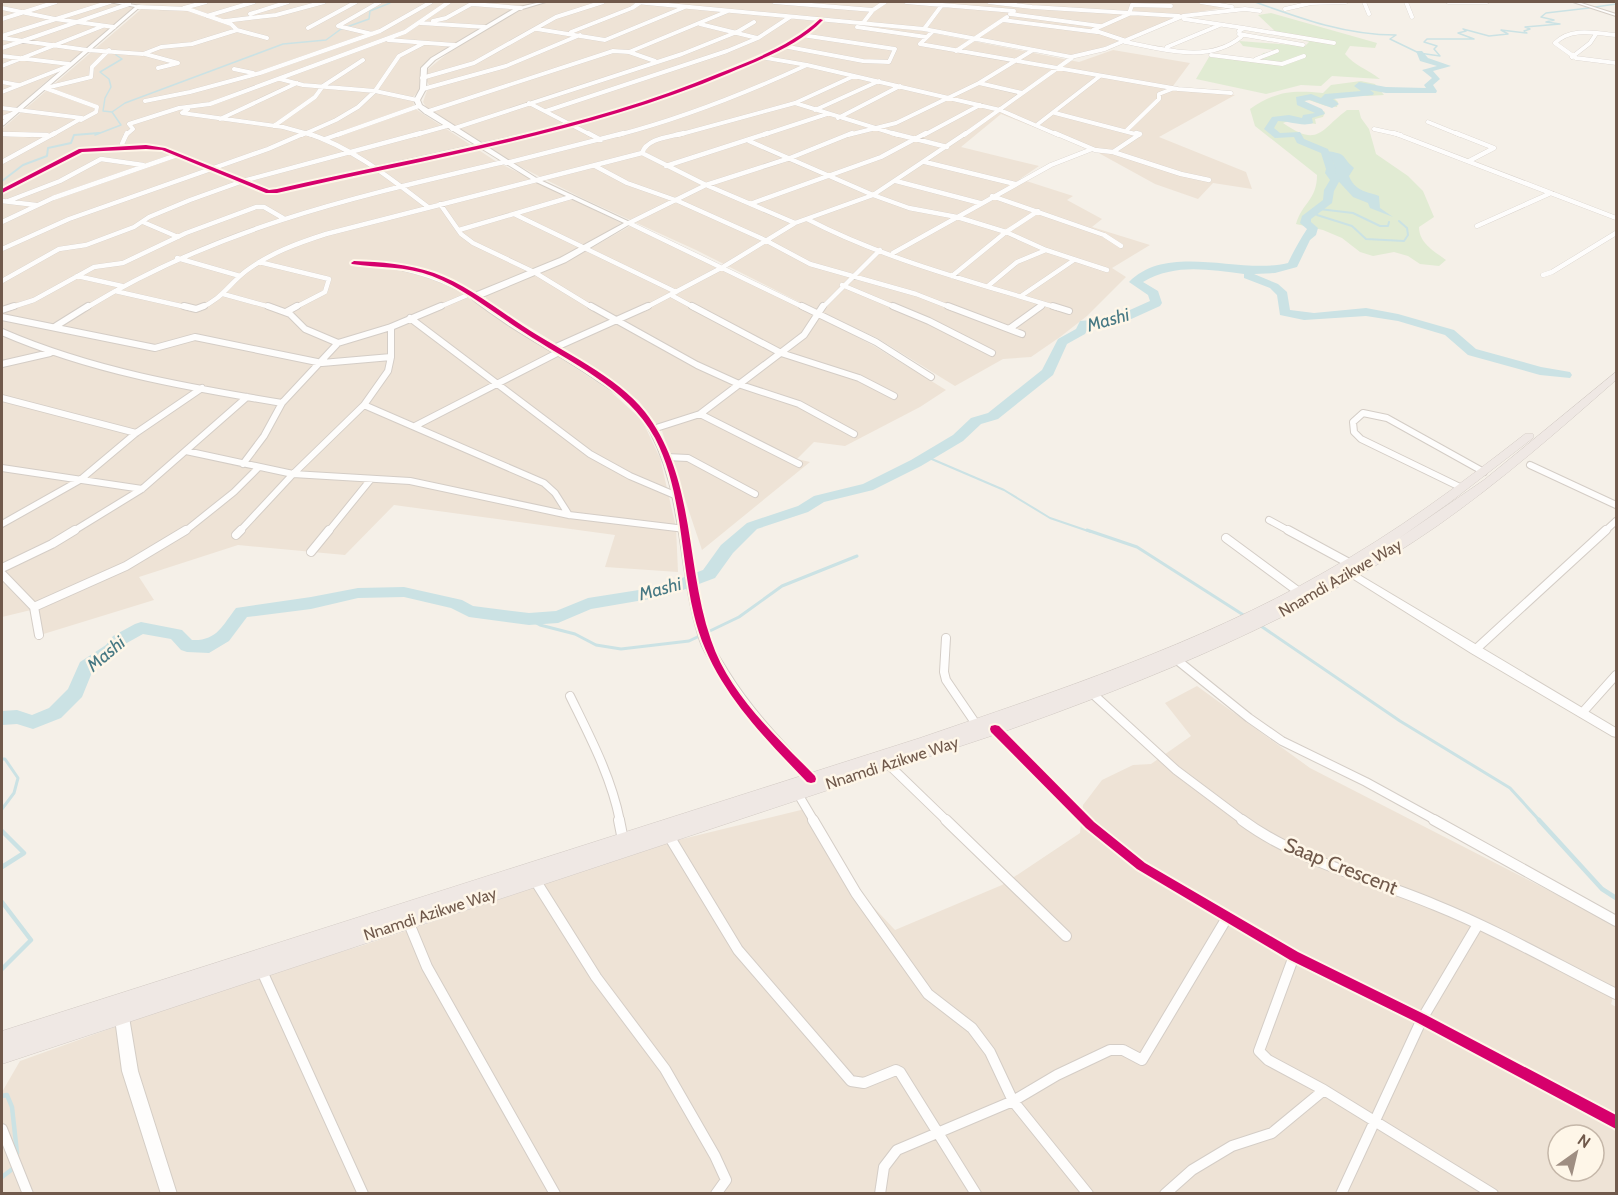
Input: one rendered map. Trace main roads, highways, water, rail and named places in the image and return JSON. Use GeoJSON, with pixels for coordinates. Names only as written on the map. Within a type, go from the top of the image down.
{"type":"FeatureCollection","features":[{"type":"Feature","properties":{"kind":"highway","name":"Nnamdi Azikwe Way"},"geometry":{"type":"LineString","coordinates":[[2,1040],[261,969],[888,765],[1094,695],[1235,635],[1301,602],[1484,472],[1617,364]]}},
{"type":"Feature","properties":{"kind":"highway","name":"Nnamdi Azikwe Way"},"geometry":{"type":"LineString","coordinates":[[2,1055],[121,1008],[976,724],[1065,693],[1157,657],[1406,540],[1489,482],[1617,375]]}},
{"type":"Feature","properties":{"kind":"water"},"geometry":{"type":"Polygon","coordinates":[[[1326,151],[1343,156],[1354,168],[1349,176],[1354,185],[1379,196],[1380,208],[1393,217],[1370,208],[1368,203],[1353,197],[1331,173],[1334,164],[1326,151]]]}},
{"type":"Feature","properties":{"kind":"waterway"},"geometry":{"type":"LineString","coordinates":[[112,112],[125,103],[283,44],[326,40],[341,29],[369,19],[370,11],[390,3],[388,2]]}},
{"type":"Feature","properties":{"kind":"waterway"},"geometry":{"type":"LineString","coordinates":[[1255,2],[1342,29],[1396,35],[1390,39],[1419,53],[1440,56],[1434,49],[1437,46],[1424,42],[1427,39],[1474,39],[1458,33],[1466,31],[1463,29],[1489,36],[1508,34],[1501,30],[1527,33],[1524,31],[1530,29],[1525,27],[1560,24],[1546,22],[1554,20],[1541,17],[1546,13],[1589,8]]}},
{"type":"Feature","properties":{"kind":"waterway"},"geometry":{"type":"LineString","coordinates":[[1595,7],[1616,4]]}},
{"type":"Feature","properties":{"kind":"waterway","name":"Mashi"},"geometry":{"type":"LineString","coordinates":[[2,718],[17,717],[33,722],[55,713],[76,692],[86,666],[112,649],[119,640],[141,628],[176,634],[187,646],[209,647],[223,637],[242,612],[311,603],[358,593],[404,592],[456,604],[469,611],[529,619],[558,617],[588,604],[661,592],[709,574],[727,549],[752,526],[803,509],[819,499],[868,487],[916,463],[958,438],[976,421],[993,416],[1005,408],[1048,372],[1062,342],[1081,331],[1084,324],[1114,322],[1156,303],[1154,293],[1135,282],[1149,274],[1160,269],[1181,265],[1259,271],[1293,265],[1305,238],[1312,233],[1313,228],[1305,223],[1306,218],[1328,201],[1329,190],[1335,180],[1330,173],[1331,169],[1325,151],[1300,141],[1297,134],[1278,136],[1269,129],[1275,119],[1289,118],[1308,122],[1310,121],[1306,117],[1321,114],[1300,103],[1299,99],[1311,97],[1332,105],[1335,104],[1325,97],[1370,93],[1359,85],[1386,90],[1433,91],[1428,85],[1436,79],[1426,70],[1447,66],[1423,59],[1424,57],[1419,53]]}},
{"type":"Feature","properties":{"kind":"waterway"},"geometry":{"type":"LineString","coordinates":[[112,112],[103,111],[105,98],[111,87],[109,79],[100,72],[122,59],[116,55]]}},
{"type":"Feature","properties":{"kind":"waterway"},"geometry":{"type":"LineString","coordinates":[[95,135],[121,125],[112,112]]}},
{"type":"Feature","properties":{"kind":"waterway"},"geometry":{"type":"LineString","coordinates":[[2,181],[23,165],[47,156],[48,148],[71,143],[74,135],[99,133]]}},
{"type":"Feature","properties":{"kind":"waterway"},"geometry":{"type":"LineString","coordinates":[[1319,209],[1353,213],[1380,226],[1388,226],[1389,222]]}},
{"type":"Feature","properties":{"kind":"waterway"},"geometry":{"type":"LineString","coordinates":[[1317,215],[1352,226],[1366,239],[1404,241],[1408,235],[1407,228],[1399,221]]}},
{"type":"Feature","properties":{"kind":"waterway"},"geometry":{"type":"LineString","coordinates":[[1248,276],[1274,286],[1283,294],[1284,312],[1304,316],[1366,312],[1398,317],[1449,332],[1472,352],[1540,371],[1565,375]]}},
{"type":"Feature","properties":{"kind":"waterway"},"geometry":{"type":"LineString","coordinates":[[927,457],[1004,490],[1050,518],[1091,532]]}},
{"type":"Feature","properties":{"kind":"waterway"},"geometry":{"type":"LineString","coordinates":[[1087,530],[1137,547],[1245,616]]}},
{"type":"Feature","properties":{"kind":"waterway"},"geometry":{"type":"LineString","coordinates":[[529,619],[540,625],[575,634],[596,645],[621,649],[689,641],[739,617],[782,586],[857,556]]}},
{"type":"Feature","properties":{"kind":"waterway"},"geometry":{"type":"LineString","coordinates":[[1258,624],[1400,721],[1510,788],[1540,821]]}},
{"type":"Feature","properties":{"kind":"waterway"},"geometry":{"type":"LineString","coordinates":[[2,759],[5,759],[18,778],[14,793],[2,809]]}},
{"type":"Feature","properties":{"kind":"waterway"},"geometry":{"type":"LineString","coordinates":[[1539,820],[1602,889],[1616,898]]}},
{"type":"Feature","properties":{"kind":"waterway"},"geometry":{"type":"LineString","coordinates":[[2,831],[24,853],[2,867]]}},
{"type":"Feature","properties":{"kind":"waterway"},"geometry":{"type":"LineString","coordinates":[[2,902],[31,940],[2,969]]}},
{"type":"Feature","properties":{"kind":"waterway"},"geometry":{"type":"LineString","coordinates":[[2,1096],[7,1095],[12,1107],[17,1153]]}},
{"type":"Feature","properties":{"kind":"waterway"},"geometry":{"type":"LineString","coordinates":[[2,1177],[15,1167]]}}]}
